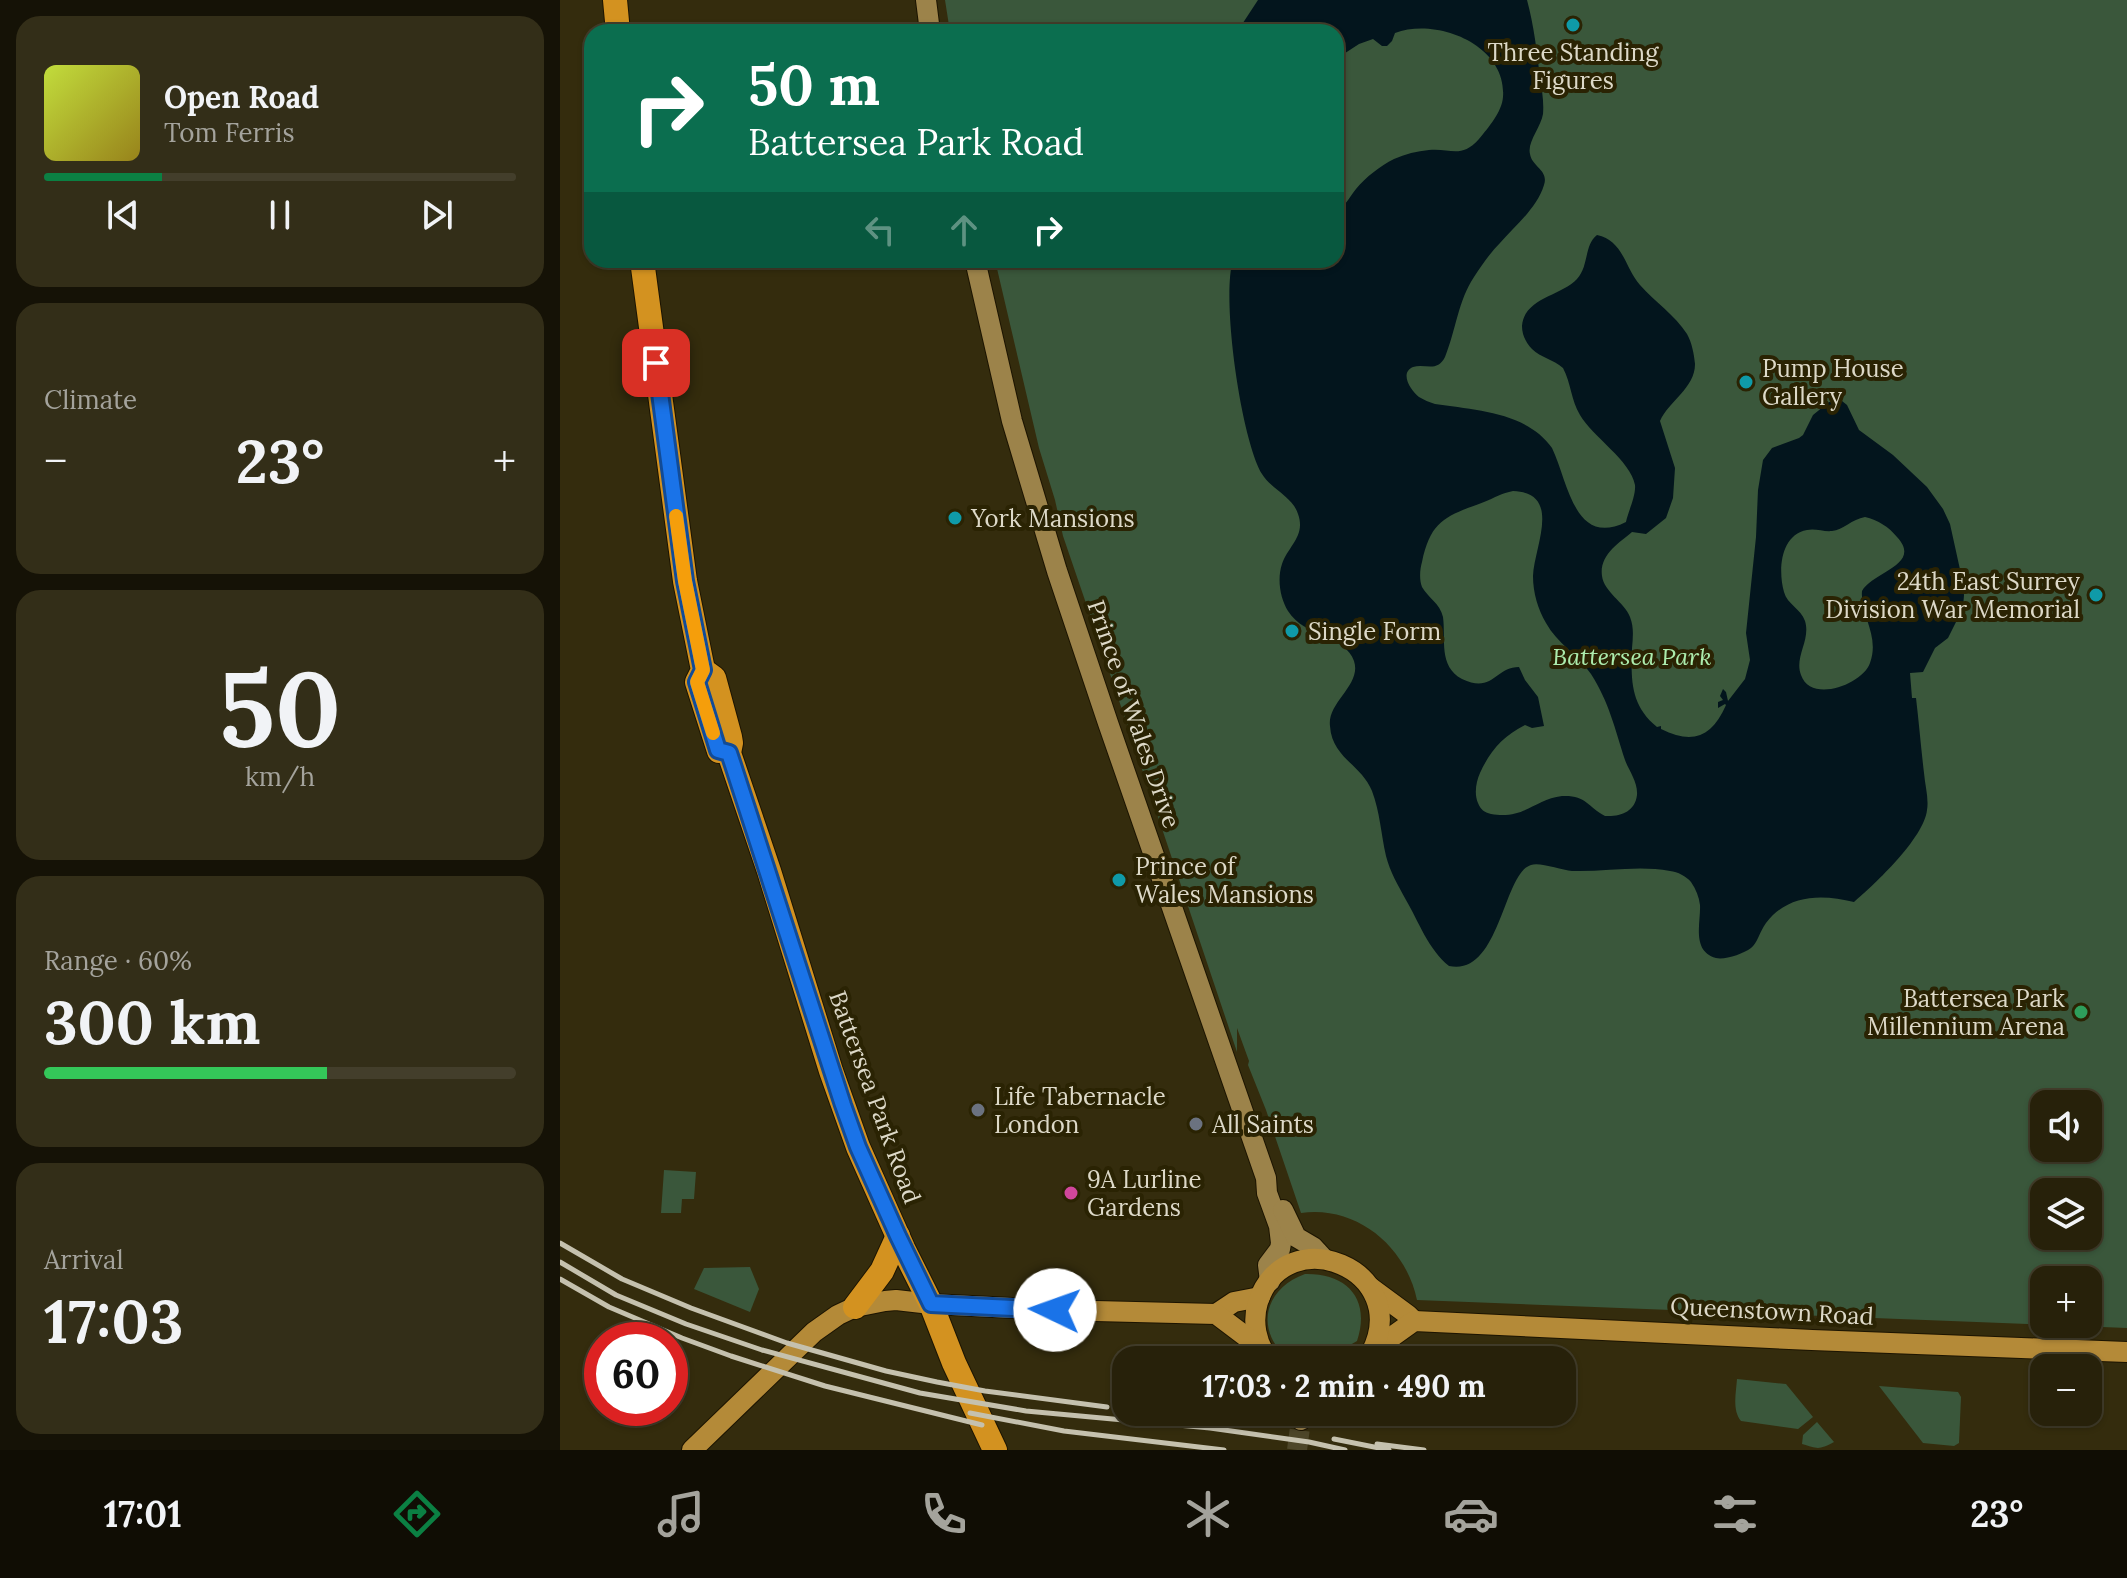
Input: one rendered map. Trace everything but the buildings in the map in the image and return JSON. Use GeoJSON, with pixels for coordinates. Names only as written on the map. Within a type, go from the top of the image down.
{"type":"FeatureCollection","features":[{"type":"Feature","properties":{"kind":"highway"},"geometry":{"type":"LineString","coordinates":[[615,0],[617,24]]}},
{"type":"Feature","properties":{"kind":"highway","name":"Battersea Park Road"},"geometry":{"type":"LineString","coordinates":[[643,268],[685,581],[703,670],[714,678],[730,737],[729,753],[858,1147],[995,1450]]}},
{"type":"Feature","properties":{"kind":"highway"},"geometry":{"type":"LineString","coordinates":[[855,1307],[882,1271],[898,1236]]}},
{"type":"Feature","properties":{"kind":"main road"},"geometry":{"type":"LineString","coordinates":[[1262,1346],[1255,1318],[1265,1289],[1277,1273],[1295,1263],[1324,1259],[1354,1270],[1370,1287],[1414,1321],[1381,1346]]}},
{"type":"Feature","properties":{"kind":"main road"},"geometry":{"type":"LineString","coordinates":[[1370,1287],[1380,1317],[1378,1337],[1374,1346]]}},
{"type":"Feature","properties":{"kind":"main road"},"geometry":{"type":"LineString","coordinates":[[692,1450],[814,1332],[855,1307],[896,1300],[931,1304],[1216,1314],[1234,1302],[1265,1289]]}},
{"type":"Feature","properties":{"kind":"main road"},"geometry":{"type":"LineString","coordinates":[[1216,1314],[1255,1346]]}},
{"type":"Feature","properties":{"kind":"main road","name":"Queenstown Road"},"geometry":{"type":"LineString","coordinates":[[1414,1321],[2127,1352]]}},
{"type":"Feature","properties":{"kind":"street"},"geometry":{"type":"LineString","coordinates":[[926,0],[929,24]]}},
{"type":"Feature","properties":{"kind":"street","name":"Prince of Wales Drive"},"geometry":{"type":"LineString","coordinates":[[977,268],[1012,421],[1057,571],[1266,1178],[1281,1243],[1268,1265],[1265,1289]]}},
{"type":"Feature","properties":{"kind":"street","name":"Prince of Wales Drive"},"geometry":{"type":"LineString","coordinates":[[1266,1178],[1276,1191],[1296,1237],[1313,1247],[1324,1259]]}},
{"type":"Feature","properties":{"kind":"green space","name":"Battersea Park"},"geometry":{"type":"Polygon","coordinates":[[[945,0],[2127,0],[2127,1328],[2102,1327],[2102,1266],[2030,1266],[2030,1324],[1417,1300],[1402,1263],[1376,1234],[1341,1216],[1322,1212],[1301,1213],[1237,1028],[1237,1052],[1099,641],[1102,640],[1093,615],[1090,615],[1063,536],[1039,448],[997,268],[1344,268],[1344,24],[949,24],[945,0]]]}},
{"type":"Feature","properties":{"kind":"green space"},"geometry":{"type":"Polygon","coordinates":[[[664,1170],[696,1172],[694,1199],[682,1199],[681,1213],[661,1213],[664,1170]]]}},
{"type":"Feature","properties":{"kind":"green space"},"geometry":{"type":"Polygon","coordinates":[[[750,1267],[759,1289],[750,1312],[694,1289],[704,1268],[750,1267]]]}},
{"type":"Feature","properties":{"kind":"green space"},"geometry":{"type":"Polygon","coordinates":[[[1305,1274],[1320,1275],[1333,1278],[1352,1291],[1361,1313],[1357,1341],[1348,1346],[1277,1346],[1271,1337],[1268,1312],[1272,1300],[1291,1281],[1305,1274]]]}},
{"type":"Feature","properties":{"kind":"green space"},"geometry":{"type":"Polygon","coordinates":[[[1737,1379],[1786,1384],[1813,1417],[1798,1429],[1741,1421],[1736,1407],[1737,1379]]]}},
{"type":"Feature","properties":{"kind":"green space"},"geometry":{"type":"Polygon","coordinates":[[[1879,1386],[1958,1392],[1961,1397],[1959,1443],[1954,1446],[1923,1443],[1879,1386]]]}},
{"type":"Feature","properties":{"kind":"green space"},"geometry":{"type":"Polygon","coordinates":[[[1817,1422],[1834,1442],[1818,1448],[1802,1444],[1803,1435],[1817,1422]]]}},
{"type":"Feature","properties":{"kind":"water"},"geometry":{"type":"Polygon","coordinates":[[[1258,0],[1527,0],[1535,39],[1543,114],[1530,145],[1530,154],[1544,176],[1544,185],[1531,209],[1489,255],[1469,286],[1442,362],[1435,366],[1413,367],[1407,373],[1408,382],[1419,397],[1435,404],[1499,415],[1529,427],[1552,448],[1569,493],[1584,519],[1595,526],[1609,528],[1626,522],[1635,489],[1632,476],[1580,415],[1563,368],[1528,344],[1522,329],[1524,317],[1536,303],[1577,279],[1590,244],[1597,235],[1613,243],[1640,285],[1689,337],[1694,373],[1660,421],[1675,468],[1673,498],[1666,518],[1646,534],[1632,532],[1611,550],[1602,569],[1606,587],[1630,617],[1634,691],[1642,710],[1657,727],[1661,726],[1661,729],[1672,734],[1692,737],[1708,731],[1726,705],[1718,708],[1718,702],[1723,700],[1720,696],[1723,689],[1728,701],[1745,679],[1750,660],[1746,633],[1763,460],[1772,448],[1803,435],[1813,415],[1829,402],[1842,401],[1847,405],[1859,430],[1893,455],[1927,487],[1943,509],[1950,524],[1964,595],[1963,608],[1948,638],[1935,648],[1923,672],[1910,673],[1912,698],[1916,698],[1927,810],[1908,847],[1854,902],[1818,897],[1785,906],[1766,923],[1751,948],[1734,956],[1716,958],[1708,954],[1700,943],[1699,899],[1691,882],[1682,875],[1646,869],[1572,871],[1535,864],[1522,872],[1490,941],[1479,956],[1466,965],[1449,966],[1424,935],[1390,868],[1372,791],[1361,774],[1341,754],[1332,737],[1330,717],[1353,678],[1354,661],[1343,646],[1295,620],[1283,600],[1280,570],[1298,535],[1300,522],[1292,503],[1262,474],[1254,456],[1240,401],[1231,335],[1232,268],[1344,268],[1344,204],[1360,185],[1378,168],[1402,156],[1429,150],[1467,149],[1479,139],[1500,108],[1503,97],[1501,79],[1494,63],[1482,50],[1466,40],[1430,29],[1412,29],[1395,33],[1387,46],[1373,39],[1344,54],[1344,24],[1242,24],[1258,0]],[[1513,491],[1502,494],[1442,521],[1430,536],[1420,571],[1422,587],[1437,604],[1443,617],[1446,659],[1454,674],[1472,683],[1481,683],[1519,667],[1538,697],[1544,726],[1532,728],[1525,725],[1498,745],[1479,777],[1477,799],[1485,811],[1502,815],[1521,812],[1553,798],[1570,796],[1581,799],[1605,816],[1616,816],[1630,809],[1636,801],[1635,781],[1597,684],[1586,667],[1551,630],[1541,612],[1533,576],[1542,511],[1537,501],[1528,494],[1513,491]],[[1865,517],[1836,530],[1798,533],[1786,546],[1781,574],[1784,592],[1803,617],[1806,628],[1799,668],[1807,684],[1815,688],[1837,688],[1848,684],[1858,678],[1870,663],[1873,643],[1862,591],[1904,555],[1897,537],[1879,522],[1865,517]]]}},
{"type":"Feature","properties":{"kind":"tunnel"},"geometry":{"type":"LineString","coordinates":[[1297,1450],[1300,1426]]}},
{"type":"Feature","properties":{"kind":"railway"},"geometry":{"type":"LineString","coordinates":[[560,1243],[622,1279],[787,1343],[937,1382],[1107,1407]]}},
{"type":"Feature","properties":{"kind":"railway"},"geometry":{"type":"LineString","coordinates":[[560,1262],[616,1295],[686,1324],[762,1350],[920,1393],[1026,1411],[1210,1428],[1345,1450]]}},
{"type":"Feature","properties":{"kind":"railway"},"geometry":{"type":"LineString","coordinates":[[560,1279],[609,1307],[731,1356],[825,1386],[982,1425]]}},
{"type":"Feature","properties":{"kind":"railway"},"geometry":{"type":"LineString","coordinates":[[970,1413],[1064,1431],[1224,1450]]}},
{"type":"Feature","properties":{"kind":"railway"},"geometry":{"type":"LineString","coordinates":[[1334,1439],[1389,1450]]}},
{"type":"Feature","properties":{"kind":"railway"},"geometry":{"type":"LineString","coordinates":[[1377,1444],[1424,1450]]}},
{"type":"Feature","properties":{"kind":"slow traffic"},"geometry":{"type":"LineString","coordinates":[[676,516],[703,670],[697,682],[713,733]]}},
{"type":"Feature","properties":{"kind":"place","name":"Three Standing Figures"},"geometry":{"type":"Point","coordinates":[1573,25]}},
{"type":"Feature","properties":{"kind":"place","name":"Pump House Gallery"},"geometry":{"type":"Point","coordinates":[1746,382]}},
{"type":"Feature","properties":{"kind":"place","name":"York Mansions"},"geometry":{"type":"Point","coordinates":[955,518]}},
{"type":"Feature","properties":{"kind":"place","name":"24th East Surrey Division War Memorial"},"geometry":{"type":"Point","coordinates":[2096,595]}},
{"type":"Feature","properties":{"kind":"place","name":"Single Form"},"geometry":{"type":"Point","coordinates":[1292,631]}},
{"type":"Feature","properties":{"kind":"place","name":"Prince of Wales Mansions"},"geometry":{"type":"Point","coordinates":[1119,880]}},
{"type":"Feature","properties":{"kind":"place","name":"Battersea Park Millennium Arena"},"geometry":{"type":"Point","coordinates":[2081,1012]}},
{"type":"Feature","properties":{"kind":"place","name":"Life Tabernacle London"},"geometry":{"type":"Point","coordinates":[978,1110]}},
{"type":"Feature","properties":{"kind":"place","name":"All Saints"},"geometry":{"type":"Point","coordinates":[1196,1124]}},
{"type":"Feature","properties":{"kind":"place","name":"9A Lurline Gardens"},"geometry":{"type":"Point","coordinates":[1071,1193]}},
{"type":"Feature","properties":{"kind":"route"},"geometry":{"type":"LineString","coordinates":[[656,363],[685,581],[703,670],[697,682],[703,706],[718,750],[729,753],[858,1147],[931,1304],[1055,1310]]}}]}
